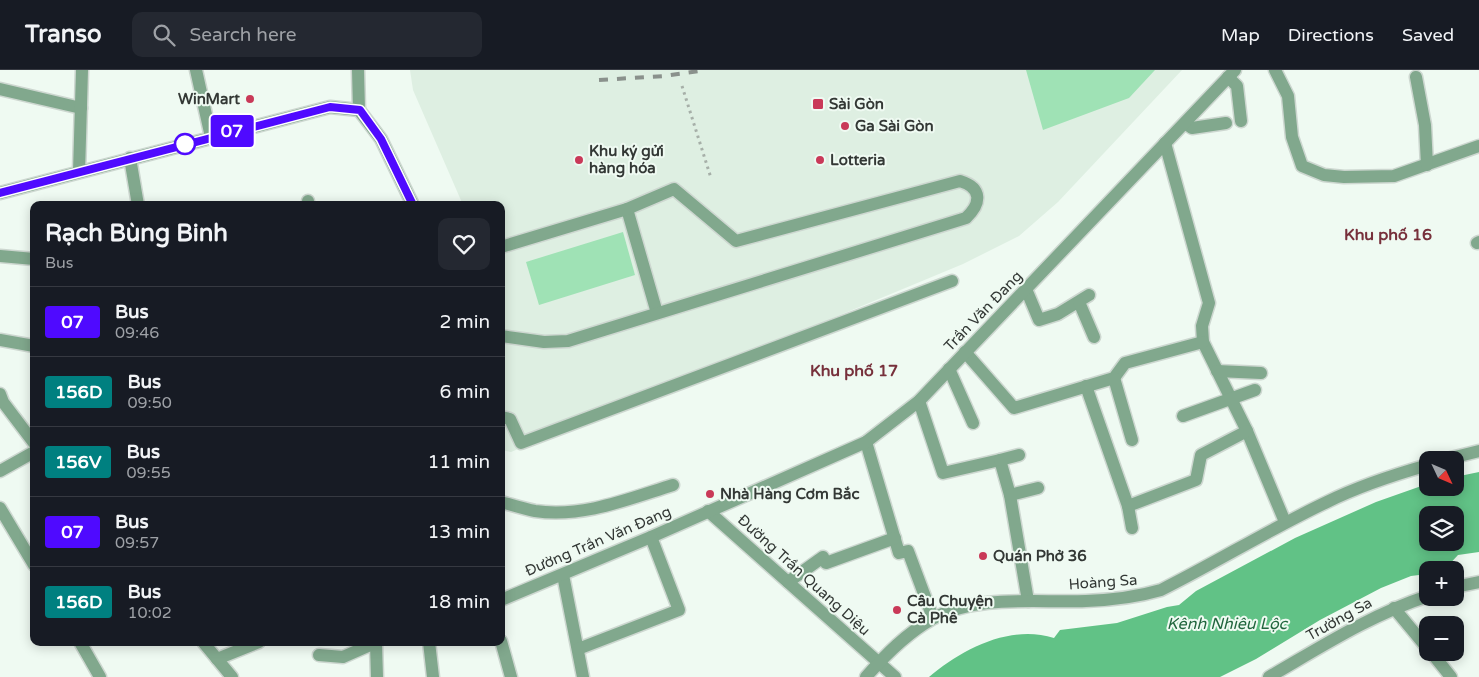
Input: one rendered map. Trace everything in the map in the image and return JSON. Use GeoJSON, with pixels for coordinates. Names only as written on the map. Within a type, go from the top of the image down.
{"type":"FeatureCollection","features":[{"type":"Feature","properties":{"kind":"street"},"geometry":{"type":"LineString","coordinates":[[79,172],[82,70]]}},
{"type":"Feature","properties":{"kind":"street"},"geometry":{"type":"LineString","coordinates":[[196,70],[211,137]]}},
{"type":"Feature","properties":{"kind":"street"},"geometry":{"type":"LineString","coordinates":[[358,70],[360,110],[381,139],[411,201]]}},
{"type":"Feature","properties":{"kind":"street"},"geometry":{"type":"LineString","coordinates":[[1275,70],[1288,96],[1292,137],[1302,166],[1324,175],[1344,177],[1394,176],[1479,146]]}},
{"type":"Feature","properties":{"kind":"street"},"geometry":{"type":"LineString","coordinates":[[1232,74],[1237,86],[1241,121]]}},
{"type":"Feature","properties":{"kind":"street","name":"Trần Văn Ðang"},"geometry":{"type":"LineString","coordinates":[[708,511],[866,442],[919,401],[1232,74]]}},
{"type":"Feature","properties":{"kind":"street"},"geometry":{"type":"LineString","coordinates":[[1416,77],[1425,125],[1427,165]]}},
{"type":"Feature","properties":{"kind":"street"},"geometry":{"type":"LineString","coordinates":[[0,89],[81,108]]}},
{"type":"Feature","properties":{"kind":"street"},"geometry":{"type":"LineString","coordinates":[[0,193],[330,107],[360,110]]}},
{"type":"Feature","properties":{"kind":"street"},"geometry":{"type":"LineString","coordinates":[[1185,123],[1192,128],[1226,124]]}},
{"type":"Feature","properties":{"kind":"street"},"geometry":{"type":"LineString","coordinates":[[1165,143],[1210,303],[1202,326],[1203,342],[1247,431],[1285,522]]}},
{"type":"Feature","properties":{"kind":"street"},"geometry":{"type":"LineString","coordinates":[[130,158],[137,201]]}},
{"type":"Feature","properties":{"kind":"street"},"geometry":{"type":"LineString","coordinates":[[505,246],[627,209],[674,190],[736,241],[960,181],[970,184],[976,192],[978,202],[966,218],[568,341],[544,342],[505,337]]}},
{"type":"Feature","properties":{"kind":"street"},"geometry":{"type":"LineString","coordinates":[[627,209],[657,313]]}},
{"type":"Feature","properties":{"kind":"street"},"geometry":{"type":"LineString","coordinates":[[0,256],[30,259]]}},
{"type":"Feature","properties":{"kind":"street"},"geometry":{"type":"LineString","coordinates":[[505,418],[510,419],[522,443],[952,281]]}},
{"type":"Feature","properties":{"kind":"street"},"geometry":{"type":"LineString","coordinates":[[1026,289],[1039,320],[1058,314],[1084,299],[1094,338]]}},
{"type":"Feature","properties":{"kind":"street"},"geometry":{"type":"LineString","coordinates":[[0,340],[30,345]]}},
{"type":"Feature","properties":{"kind":"street"},"geometry":{"type":"LineString","coordinates":[[965,352],[1014,408],[1114,378],[1125,363],[1203,342]]}},
{"type":"Feature","properties":{"kind":"street"},"geometry":{"type":"LineString","coordinates":[[949,369],[973,423]]}},
{"type":"Feature","properties":{"kind":"street"},"geometry":{"type":"LineString","coordinates":[[1217,371],[1260,373]]}},
{"type":"Feature","properties":{"kind":"street"},"geometry":{"type":"LineString","coordinates":[[1114,378],[1132,440]]}},
{"type":"Feature","properties":{"kind":"street"},"geometry":{"type":"LineString","coordinates":[[1086,386],[1128,506],[1132,528]]}},
{"type":"Feature","properties":{"kind":"street"},"geometry":{"type":"LineString","coordinates":[[1183,416],[1255,390]]}},
{"type":"Feature","properties":{"kind":"street"},"geometry":{"type":"LineString","coordinates":[[0,394],[3,402],[30,438]]}},
{"type":"Feature","properties":{"kind":"street"},"geometry":{"type":"LineString","coordinates":[[919,401],[943,473],[1019,455]]}},
{"type":"Feature","properties":{"kind":"street"},"geometry":{"type":"LineString","coordinates":[[1128,506],[1196,480],[1201,455],[1247,431]]}},
{"type":"Feature","properties":{"kind":"street"},"geometry":{"type":"LineString","coordinates":[[866,442],[899,552],[908,551],[933,618]]}},
{"type":"Feature","properties":{"kind":"street"},"geometry":{"type":"LineString","coordinates":[[1464,455],[1479,451]]}},
{"type":"Feature","properties":{"kind":"street"},"geometry":{"type":"LineString","coordinates":[[0,471],[30,454]]}},
{"type":"Feature","properties":{"kind":"street"},"geometry":{"type":"LineString","coordinates":[[1000,460],[1010,495],[1028,601]]}},
{"type":"Feature","properties":{"kind":"street","name":"Hoàng Sa"},"geometry":{"type":"LineString","coordinates":[[866,677],[895,645],[933,618],[970,606],[1028,601],[1113,600],[1161,590],[1285,522],[1329,501],[1370,483],[1419,468]]}},
{"type":"Feature","properties":{"kind":"street"},"geometry":{"type":"LineString","coordinates":[[505,503],[535,511],[568,512],[600,509],[673,485]]}},
{"type":"Feature","properties":{"kind":"street"},"geometry":{"type":"LineString","coordinates":[[1010,495],[1038,488]]}},
{"type":"Feature","properties":{"kind":"street"},"geometry":{"type":"LineString","coordinates":[[0,508],[30,558]]}},
{"type":"Feature","properties":{"kind":"street","name":"Đường Trần Văn Đang"},"geometry":{"type":"LineString","coordinates":[[505,598],[708,511]]}},
{"type":"Feature","properties":{"kind":"street","name":"Đường Trần Quang Diệu"},"geometry":{"type":"LineString","coordinates":[[708,511],[895,677]]}},
{"type":"Feature","properties":{"kind":"street"},"geometry":{"type":"LineString","coordinates":[[578,649],[679,610],[651,537]]}},
{"type":"Feature","properties":{"kind":"street"},"geometry":{"type":"LineString","coordinates":[[788,582],[823,557],[826,563],[895,538]]}},
{"type":"Feature","properties":{"kind":"street"},"geometry":{"type":"LineString","coordinates":[[563,575],[583,677]]}},
{"type":"Feature","properties":{"kind":"street"},"geometry":{"type":"LineString","coordinates":[[1464,586],[1479,582]]}},
{"type":"Feature","properties":{"kind":"street","name":"Trường Sa"},"geometry":{"type":"LineString","coordinates":[[1269,677],[1352,629],[1394,608],[1419,599]]}},
{"type":"Feature","properties":{"kind":"street"},"geometry":{"type":"LineString","coordinates":[[1394,608],[1419,638]]}},
{"type":"Feature","properties":{"kind":"street"},"geometry":{"type":"LineString","coordinates":[[82,646],[100,677]]}},
{"type":"Feature","properties":{"kind":"street"},"geometry":{"type":"LineString","coordinates":[[206,646],[232,677]]}},
{"type":"Feature","properties":{"kind":"street"},"geometry":{"type":"LineString","coordinates":[[217,659],[249,646]]}},
{"type":"Feature","properties":{"kind":"street"},"geometry":{"type":"LineString","coordinates":[[319,655],[343,657],[370,646]]}},
{"type":"Feature","properties":{"kind":"street"},"geometry":{"type":"LineString","coordinates":[[377,646],[377,677]]}},
{"type":"Feature","properties":{"kind":"street"},"geometry":{"type":"LineString","coordinates":[[429,646],[433,677]]}},
{"type":"Feature","properties":{"kind":"street"},"geometry":{"type":"LineString","coordinates":[[502,646],[511,677]]}},
{"type":"Feature","properties":{"kind":"street"},"geometry":{"type":"LineString","coordinates":[[1437,661],[1450,677]]}},
{"type":"Feature","properties":{"kind":"path"},"geometry":{"type":"LineString","coordinates":[[682,86],[711,178]]}},
{"type":"Feature","properties":{"kind":"shaded area"},"geometry":{"type":"Polygon","coordinates":[[[410,70],[1182,70],[1058,202],[1019,236],[963,264],[511,452],[505,451],[505,201],[461,201],[413,90],[410,70]]]}},
{"type":"Feature","properties":{"kind":"shaded area"},"geometry":{"type":"Polygon","coordinates":[[[1026,70],[1155,70],[1129,98],[1043,130],[1026,70]]]}},
{"type":"Feature","properties":{"kind":"shaded area"},"geometry":{"type":"Polygon","coordinates":[[[623,232],[635,275],[539,305],[526,262],[623,232]]]}},
{"type":"Feature","properties":{"kind":"water","name":"Kênh Nhiêu Lộc"},"geometry":{"type":"Polygon","coordinates":[[[1479,472],[1479,552],[1458,555],[1452,561],[1419,561],[1419,575],[1411,576],[1381,588],[1320,620],[1256,659],[1220,677],[929,677],[956,657],[971,649],[1004,637],[1021,634],[1054,638],[1060,630],[1117,623],[1179,605],[1196,591],[1295,538],[1376,502],[1419,487],[1419,496],[1464,496],[1464,475],[1479,472]]]}},
{"type":"Feature","properties":{"kind":"railway"},"geometry":{"type":"LineString","coordinates":[[599,80],[664,76],[706,70]]}},
{"type":"Feature","properties":{"kind":"bus line","name":"07"},"geometry":{"type":"LineString","coordinates":[[0,193],[330,107],[360,110],[381,139],[411,201]]}},
{"type":"Feature","properties":{"kind":"place","name":"WinMart"},"geometry":{"type":"Point","coordinates":[250,99]}},
{"type":"Feature","properties":{"kind":"place","name":"Sài Gòn"},"geometry":{"type":"Point","coordinates":[818,104]}},
{"type":"Feature","properties":{"kind":"place","name":"Ga Sài Gòn"},"geometry":{"type":"Point","coordinates":[845,126]}},
{"type":"Feature","properties":{"kind":"place","name":"Khu ký gửi hàng hóa"},"geometry":{"type":"Point","coordinates":[579,160]}},
{"type":"Feature","properties":{"kind":"place","name":"Lotteria"},"geometry":{"type":"Point","coordinates":[820,160]}},
{"type":"Feature","properties":{"kind":"place","name":"Nhà Hàng Cơm Bắc"},"geometry":{"type":"Point","coordinates":[710,494]}},
{"type":"Feature","properties":{"kind":"place","name":"Quán Phở 36"},"geometry":{"type":"Point","coordinates":[983,556]}},
{"type":"Feature","properties":{"kind":"place","name":"Câu Chuyện Cà Phê"},"geometry":{"type":"Point","coordinates":[897,610]}},
{"type":"Feature","properties":{"kind":"district","name":"Khu phố 16"},"geometry":{"type":"Point","coordinates":[1388,235]}},
{"type":"Feature","properties":{"kind":"district","name":"Khu phố 17"},"geometry":{"type":"Point","coordinates":[854,371]}}]}
